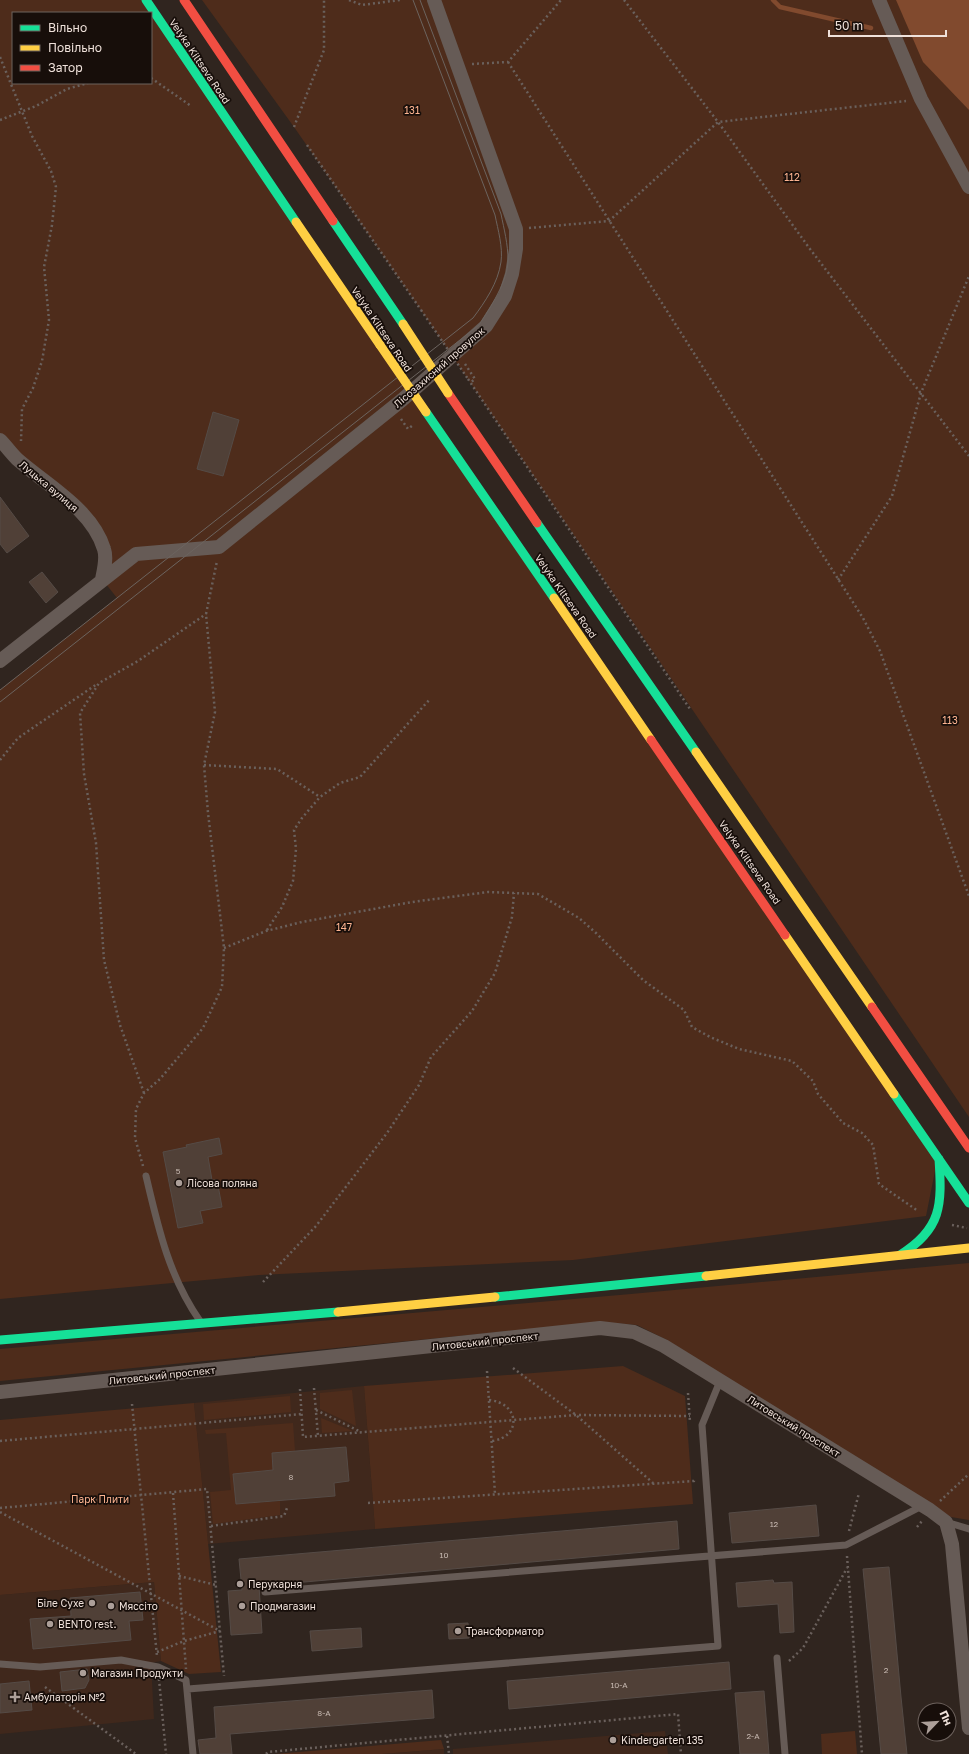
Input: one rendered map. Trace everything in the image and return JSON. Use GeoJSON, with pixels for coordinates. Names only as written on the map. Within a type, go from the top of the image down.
{"type":"FeatureCollection","features":[{"type":"Feature","properties":{"kind":"main road","name":"Velyka Kiltseva Road"},"geometry":{"type":"LineString","coordinates":[[146,0],[380,345],[969,1203]]}},
{"type":"Feature","properties":{"kind":"main road","name":"Velyka Kiltseva Road"},"geometry":{"type":"LineString","coordinates":[[184,0],[448,393],[969,1148]]}},
{"type":"Feature","properties":{"kind":"main road"},"geometry":{"type":"LineString","coordinates":[[900,1256],[924,1238],[935,1220],[941,1187],[938,1156]]}},
{"type":"Feature","properties":{"kind":"main road"},"geometry":{"type":"LineString","coordinates":[[0,1340],[202,1324],[768,1271],[969,1248]]}},
{"type":"Feature","properties":{"kind":"street","name":"Лісозахисний провулок"},"geometry":{"type":"LineString","coordinates":[[219,547],[402,400],[486,326],[505,296],[512,274],[516,249],[516,229],[434,0]]}},
{"type":"Feature","properties":{"kind":"street"},"geometry":{"type":"LineString","coordinates":[[879,0],[921,99],[969,187]]}},
{"type":"Feature","properties":{"kind":"street","name":"Луцька вулиця"},"geometry":{"type":"LineString","coordinates":[[0,440],[17,459],[58,491],[86,518],[104,548],[105,558],[102,579]]}},
{"type":"Feature","properties":{"kind":"street"},"geometry":{"type":"LineString","coordinates":[[0,661],[102,579],[136,554],[219,547]]}},
{"type":"Feature","properties":{"kind":"street","name":"Литовський проспект"},"geometry":{"type":"LineString","coordinates":[[0,1392],[600,1328],[634,1332],[664,1346],[946,1522]]}},
{"type":"Feature","properties":{"kind":"street"},"geometry":{"type":"LineString","coordinates":[[946,1522],[952,1544],[969,1728]]}},
{"type":"Feature","properties":{"kind":"lane"},"geometry":{"type":"LineString","coordinates":[[146,1176],[156,1220],[170,1266],[184,1295],[202,1324]]}},
{"type":"Feature","properties":{"kind":"lane"},"geometry":{"type":"LineString","coordinates":[[188,1689],[718,1646],[702,1425],[720,1381]]}},
{"type":"Feature","properties":{"kind":"lane"},"geometry":{"type":"LineString","coordinates":[[265,1592],[846,1544],[922,1506]]}},
{"type":"Feature","properties":{"kind":"lane"},"geometry":{"type":"LineString","coordinates":[[946,1522],[969,1529]]}},
{"type":"Feature","properties":{"kind":"lane"},"geometry":{"type":"LineString","coordinates":[[777,1658],[785,1754]]}},
{"type":"Feature","properties":{"kind":"lane"},"geometry":{"type":"LineString","coordinates":[[0,1664],[40,1667],[121,1660],[158,1667],[186,1680],[193,1754]]}},
{"type":"Feature","properties":{"kind":"path"},"geometry":{"type":"LineString","coordinates":[[294,127],[324,50],[324,0]]}},
{"type":"Feature","properties":{"kind":"path"},"geometry":{"type":"LineString","coordinates":[[349,0],[362,5],[400,0]]}},
{"type":"Feature","properties":{"kind":"path"},"geometry":{"type":"LineString","coordinates":[[457,64],[508,62],[561,0]]}},
{"type":"Feature","properties":{"kind":"path"},"geometry":{"type":"LineString","coordinates":[[624,0],[718,122],[810,249],[969,456]]}},
{"type":"Feature","properties":{"kind":"path"},"geometry":{"type":"LineString","coordinates":[[0,57],[22,111],[51,171],[56,186],[52,225],[44,267],[49,320],[42,361],[33,388],[22,409],[21,444]]}},
{"type":"Feature","properties":{"kind":"path"},"geometry":{"type":"LineString","coordinates":[[508,62],[863,618],[880,652],[969,896]]}},
{"type":"Feature","properties":{"kind":"path"},"geometry":{"type":"LineString","coordinates":[[152,79],[191,106]]}},
{"type":"Feature","properties":{"kind":"path"},"geometry":{"type":"LineString","coordinates":[[0,120],[36,106],[67,89],[84,84]]}},
{"type":"Feature","properties":{"kind":"path"},"geometry":{"type":"LineString","coordinates":[[516,229],[609,221],[718,122],[921,99]]}},
{"type":"Feature","properties":{"kind":"path"},"geometry":{"type":"LineString","coordinates":[[838,580],[892,496],[921,393],[969,276]]}},
{"type":"Feature","properties":{"kind":"path"},"geometry":{"type":"LineString","coordinates":[[421,310],[692,711]]}},
{"type":"Feature","properties":{"kind":"path"},"geometry":{"type":"LineString","coordinates":[[465,365],[475,379],[471,382]]}},
{"type":"Feature","properties":{"kind":"path"},"geometry":{"type":"LineString","coordinates":[[400,417],[408,429],[412,426]]}},
{"type":"Feature","properties":{"kind":"path"},"geometry":{"type":"LineString","coordinates":[[146,1176],[135,1138],[136,1109],[144,1093],[160,1079],[203,1028],[222,988],[224,948],[208,813],[204,765],[215,712],[206,614],[219,547]]}},
{"type":"Feature","properties":{"kind":"path"},"geometry":{"type":"LineString","coordinates":[[0,760],[18,738],[100,683],[138,661],[206,614]]}},
{"type":"Feature","properties":{"kind":"path"},"geometry":{"type":"LineString","coordinates":[[100,683],[80,713],[84,774],[96,843],[104,960],[120,1025],[144,1093]]}},
{"type":"Feature","properties":{"kind":"path"},"geometry":{"type":"LineString","coordinates":[[266,931],[282,907],[293,881],[296,849],[294,830],[320,797],[340,783],[360,777],[430,699]]}},
{"type":"Feature","properties":{"kind":"path"},"geometry":{"type":"LineString","coordinates":[[204,765],[277,769],[320,797]]}},
{"type":"Feature","properties":{"kind":"path"},"geometry":{"type":"LineString","coordinates":[[224,948],[266,931],[302,922],[412,902],[488,892],[538,894],[579,918],[643,980],[684,1010],[692,1027],[710,1038],[739,1049],[792,1061],[813,1081],[818,1094],[842,1123],[862,1133],[873,1145],[879,1184],[921,1213]]}},
{"type":"Feature","properties":{"kind":"path"},"geometry":{"type":"LineString","coordinates":[[263,1282],[316,1226],[387,1133],[419,1085],[432,1057],[472,1011],[495,973],[512,917],[514,892]]}},
{"type":"Feature","properties":{"kind":"path"},"geometry":{"type":"LineString","coordinates":[[513,1368],[576,1415],[654,1483]]}},
{"type":"Feature","properties":{"kind":"path"},"geometry":{"type":"LineString","coordinates":[[487,1371],[495,1494]]}},
{"type":"Feature","properties":{"kind":"path"},"geometry":{"type":"LineString","coordinates":[[314,1388],[318,1436]]}},
{"type":"Feature","properties":{"kind":"path"},"geometry":{"type":"LineString","coordinates":[[300,1389],[303,1437],[576,1415],[690,1416]]}},
{"type":"Feature","properties":{"kind":"path"},"geometry":{"type":"LineString","coordinates":[[489,1400],[504,1403],[512,1414],[513,1420],[510,1433],[499,1440],[492,1441]]}},
{"type":"Feature","properties":{"kind":"path"},"geometry":{"type":"LineString","coordinates":[[132,1404],[166,1754]]}},
{"type":"Feature","properties":{"kind":"path"},"geometry":{"type":"LineString","coordinates":[[316,1410],[362,1432]]}},
{"type":"Feature","properties":{"kind":"path"},"geometry":{"type":"LineString","coordinates":[[0,1441],[302,1414]]}},
{"type":"Feature","properties":{"kind":"path"},"geometry":{"type":"LineString","coordinates":[[368,1502],[694,1481]]}},
{"type":"Feature","properties":{"kind":"path"},"geometry":{"type":"LineString","coordinates":[[0,1508],[207,1490],[225,1686]]}},
{"type":"Feature","properties":{"kind":"path"},"geometry":{"type":"LineString","coordinates":[[173,1493],[186,1680]]}},
{"type":"Feature","properties":{"kind":"path"},"geometry":{"type":"LineString","coordinates":[[859,1493],[846,1544],[862,1754]]}},
{"type":"Feature","properties":{"kind":"path"},"geometry":{"type":"LineString","coordinates":[[211,1526],[284,1516],[288,1508]]}},
{"type":"Feature","properties":{"kind":"path"},"geometry":{"type":"LineString","coordinates":[[0,1512],[220,1631]]}},
{"type":"Feature","properties":{"kind":"path"},"geometry":{"type":"LineString","coordinates":[[778,1669],[803,1648],[848,1567]]}},
{"type":"Feature","properties":{"kind":"path"},"geometry":{"type":"LineString","coordinates":[[179,1576],[216,1585]]}},
{"type":"Feature","properties":{"kind":"path"},"geometry":{"type":"LineString","coordinates":[[156,1653],[184,1641],[220,1631]]}},
{"type":"Feature","properties":{"kind":"path"},"geometry":{"type":"LineString","coordinates":[[45,1687],[136,1754]]}},
{"type":"Feature","properties":{"kind":"path"},"geometry":{"type":"LineString","coordinates":[[266,1754],[268,1752],[678,1714],[681,1754]]}},
{"type":"Feature","properties":{"kind":"path"},"geometry":{"type":"LineString","coordinates":[[447,1736],[449,1754]]}},
{"type":"Feature","properties":{"kind":"shaded area"},"geometry":{"type":"Polygon","coordinates":[[[896,0],[969,0],[969,110],[923,62],[896,0]]]}},
{"type":"Feature","properties":{"kind":"shaded area"},"geometry":{"type":"Polygon","coordinates":[[[364,1386],[375,1529],[208,1544],[194,1403],[364,1386]]]}},
{"type":"Feature","properties":{"kind":"shaded area"},"geometry":{"type":"Polygon","coordinates":[[[154,1582],[161,1661],[151,1663],[154,1719],[0,1734],[0,1595],[154,1582]]]}},
{"type":"Feature","properties":{"kind":"shaded area","name":"Kindergarten 135"},"geometry":{"type":"Polygon","coordinates":[[[665,1731],[668,1754],[453,1754],[453,1749],[665,1731]]]}},
{"type":"Feature","properties":{"kind":"shaded area"},"geometry":{"type":"Polygon","coordinates":[[[444,1749],[444,1754],[382,1754],[444,1749]]]}},
{"type":"Feature","properties":{"kind":"green space","name":"147"},"geometry":{"type":"Polygon","coordinates":[[[0,0],[146,0],[938,1156],[926,1216],[573,1260],[259,1275],[0,1299],[0,690],[117,598],[102,579],[95,531],[0,440],[0,0]]]}},
{"type":"Feature","properties":{"kind":"green space"},"geometry":{"type":"Polygon","coordinates":[[[202,0],[969,0],[969,1117],[421,310],[294,127],[202,0]]]}},
{"type":"Feature","properties":{"kind":"green space"},"geometry":{"type":"Polygon","coordinates":[[[969,1263],[969,1520],[951,1517],[667,1340],[637,1325],[602,1322],[0,1381],[0,1349],[969,1263]]]}},
{"type":"Feature","properties":{"kind":"green space"},"geometry":{"type":"Polygon","coordinates":[[[623,1366],[685,1396],[693,1504],[375,1529],[364,1386],[623,1366]]]}},
{"type":"Feature","properties":{"kind":"green space"},"geometry":{"type":"Polygon","coordinates":[[[352,1390],[356,1426],[320,1409],[320,1393],[352,1390]]]}},
{"type":"Feature","properties":{"kind":"green space"},"geometry":{"type":"Polygon","coordinates":[[[290,1396],[291,1412],[204,1420],[203,1404],[290,1396]]]}},
{"type":"Feature","properties":{"kind":"green space","name":"Парк Плити"},"geometry":{"type":"Polygon","coordinates":[[[194,1403],[221,1672],[189,1674],[161,1661],[154,1582],[0,1595],[0,1420],[194,1403]]]}},
{"type":"Feature","properties":{"kind":"green space"},"geometry":{"type":"Polygon","coordinates":[[[321,1418],[353,1431],[322,1433],[321,1418]]]}},
{"type":"Feature","properties":{"kind":"green space"},"geometry":{"type":"Polygon","coordinates":[[[293,1423],[295,1451],[273,1470],[233,1474],[236,1504],[280,1501],[280,1515],[213,1524],[210,1492],[231,1490],[226,1433],[206,1434],[205,1430],[293,1423]]]}},
{"type":"Feature","properties":{"kind":"green space"},"geometry":{"type":"Polygon","coordinates":[[[855,1731],[857,1754],[822,1754],[821,1734],[855,1731]]]}},
{"type":"Feature","properties":{"kind":"green space"},"geometry":{"type":"Polygon","coordinates":[[[441,1740],[444,1749],[382,1754],[275,1754],[441,1740]]]}},
{"type":"Feature","properties":{"kind":"building"},"geometry":{"type":"Polygon","coordinates":[[[213,412],[239,420],[223,476],[197,469],[213,412]]]}},
{"type":"Feature","properties":{"kind":"building"},"geometry":{"type":"Polygon","coordinates":[[[0,497],[29,536],[7,553],[0,544],[0,497]]]}},
{"type":"Feature","properties":{"kind":"building"},"geometry":{"type":"Polygon","coordinates":[[[42,572],[58,592],[46,603],[29,582],[42,572]]]}},
{"type":"Feature","properties":{"kind":"building"},"geometry":{"type":"Polygon","coordinates":[[[219,1138],[222,1154],[208,1157],[212,1180],[217,1180],[222,1207],[200,1211],[203,1223],[178,1228],[163,1152],[187,1147],[186,1145],[219,1138]]]}},
{"type":"Feature","properties":{"kind":"building"},"geometry":{"type":"Polygon","coordinates":[[[346,1447],[349,1481],[334,1483],[335,1496],[236,1504],[233,1474],[273,1470],[272,1453],[346,1447]]]}},
{"type":"Feature","properties":{"kind":"building"},"geometry":{"type":"Polygon","coordinates":[[[816,1505],[819,1536],[732,1543],[729,1513],[816,1505]]]}},
{"type":"Feature","properties":{"kind":"building"},"geometry":{"type":"Polygon","coordinates":[[[677,1521],[679,1549],[259,1586],[262,1633],[231,1635],[228,1591],[242,1590],[239,1559],[677,1521]]]}},
{"type":"Feature","properties":{"kind":"building"},"geometry":{"type":"Polygon","coordinates":[[[889,1567],[907,1754],[881,1754],[863,1569],[889,1567]]]}},
{"type":"Feature","properties":{"kind":"building"},"geometry":{"type":"Polygon","coordinates":[[[773,1580],[774,1583],[792,1582],[794,1632],[780,1633],[778,1604],[738,1607],[736,1583],[773,1580]]]}},
{"type":"Feature","properties":{"kind":"building"},"geometry":{"type":"Polygon","coordinates":[[[140,1592],[143,1620],[129,1621],[131,1640],[33,1649],[30,1619],[71,1616],[70,1598],[140,1592]]]}},
{"type":"Feature","properties":{"kind":"building"},"geometry":{"type":"Polygon","coordinates":[[[468,1623],[469,1638],[449,1639],[448,1624],[468,1623]]]}},
{"type":"Feature","properties":{"kind":"building"},"geometry":{"type":"Polygon","coordinates":[[[361,1628],[362,1647],[312,1651],[310,1631],[361,1628]]]}},
{"type":"Feature","properties":{"kind":"building"},"geometry":{"type":"Polygon","coordinates":[[[729,1662],[731,1689],[509,1709],[507,1681],[729,1662]]]}},
{"type":"Feature","properties":{"kind":"building"},"geometry":{"type":"Polygon","coordinates":[[[87,1669],[89,1680],[85,1688],[62,1691],[60,1672],[87,1669]]]}},
{"type":"Feature","properties":{"kind":"building","name":"Амбулаторія №2"},"geometry":{"type":"Polygon","coordinates":[[[29,1681],[32,1710],[0,1713],[0,1684],[29,1681]]]}},
{"type":"Feature","properties":{"kind":"building"},"geometry":{"type":"Polygon","coordinates":[[[432,1690],[434,1718],[230,1734],[232,1754],[200,1754],[198,1740],[216,1738],[214,1707],[432,1690]]]}},
{"type":"Feature","properties":{"kind":"building"},"geometry":{"type":"Polygon","coordinates":[[[764,1691],[769,1754],[740,1754],[735,1693],[764,1691]]]}},
{"type":"Feature","properties":{"kind":"waterway"},"geometry":{"type":"LineString","coordinates":[[773,0],[780,7],[871,28]]}},
{"type":"Feature","properties":{"kind":"tram line"},"geometry":{"type":"LineString","coordinates":[[0,690],[473,318],[486,299],[494,285],[501,262],[501,244],[495,215],[413,0]]}},
{"type":"Feature","properties":{"kind":"tram line"},"geometry":{"type":"LineString","coordinates":[[0,702],[479,325],[488,311],[502,285],[507,268],[508,260],[506,237],[501,214],[420,0]]}},
{"type":"Feature","properties":{"kind":"traffic: fast"},"geometry":{"type":"LineString","coordinates":[[146,0],[296,222]]}},
{"type":"Feature","properties":{"kind":"traffic: fast"},"geometry":{"type":"LineString","coordinates":[[333,221],[403,324]]}},
{"type":"Feature","properties":{"kind":"traffic: fast"},"geometry":{"type":"LineString","coordinates":[[426,412],[554,598]]}},
{"type":"Feature","properties":{"kind":"traffic: fast"},"geometry":{"type":"LineString","coordinates":[[537,523],[696,752]]}},
{"type":"Feature","properties":{"kind":"traffic: fast"},"geometry":{"type":"LineString","coordinates":[[894,1094],[969,1203]]}},
{"type":"Feature","properties":{"kind":"traffic: fast"},"geometry":{"type":"LineString","coordinates":[[900,1255],[924,1236],[932,1225],[939,1203],[939,1159]]}},
{"type":"Feature","properties":{"kind":"traffic: fast"},"geometry":{"type":"LineString","coordinates":[[495,1297],[706,1276]]}},
{"type":"Feature","properties":{"kind":"traffic: fast"},"geometry":{"type":"LineString","coordinates":[[0,1340],[338,1312]]}},
{"type":"Feature","properties":{"kind":"traffic: slow"},"geometry":{"type":"LineString","coordinates":[[296,222],[380,345]]}},
{"type":"Feature","properties":{"kind":"traffic: slow"},"geometry":{"type":"LineString","coordinates":[[403,324],[448,393]]}},
{"type":"Feature","properties":{"kind":"traffic: slow"},"geometry":{"type":"LineString","coordinates":[[380,345],[426,412]]}},
{"type":"Feature","properties":{"kind":"traffic: slow"},"geometry":{"type":"LineString","coordinates":[[554,598],[651,740]]}},
{"type":"Feature","properties":{"kind":"traffic: slow"},"geometry":{"type":"LineString","coordinates":[[696,752],[872,1007]]}},
{"type":"Feature","properties":{"kind":"traffic: slow"},"geometry":{"type":"LineString","coordinates":[[785,935],[894,1094]]}},
{"type":"Feature","properties":{"kind":"traffic: slow"},"geometry":{"type":"LineString","coordinates":[[706,1276],[969,1248]]}},
{"type":"Feature","properties":{"kind":"traffic: slow"},"geometry":{"type":"LineString","coordinates":[[338,1312],[495,1297]]}},
{"type":"Feature","properties":{"kind":"traffic: jam"},"geometry":{"type":"LineString","coordinates":[[184,0],[333,221]]}},
{"type":"Feature","properties":{"kind":"traffic: jam"},"geometry":{"type":"LineString","coordinates":[[448,393],[537,523]]}},
{"type":"Feature","properties":{"kind":"traffic: jam"},"geometry":{"type":"LineString","coordinates":[[651,740],[785,935]]}},
{"type":"Feature","properties":{"kind":"traffic: jam"},"geometry":{"type":"LineString","coordinates":[[872,1007],[969,1148]]}},
{"type":"Feature","properties":{"kind":"place","name":"Лісова поляна"},"geometry":{"type":"Point","coordinates":[179,1183]}},
{"type":"Feature","properties":{"kind":"place","name":"Перукарня"},"geometry":{"type":"Point","coordinates":[240,1584]}},
{"type":"Feature","properties":{"kind":"place","name":"Біле Сухе"},"geometry":{"type":"Point","coordinates":[92,1603]}},
{"type":"Feature","properties":{"kind":"place","name":"Мяссіто"},"geometry":{"type":"Point","coordinates":[111,1606]}},
{"type":"Feature","properties":{"kind":"place","name":"Продмагазин"},"geometry":{"type":"Point","coordinates":[242,1606]}},
{"type":"Feature","properties":{"kind":"place","name":"BENTO rest."},"geometry":{"type":"Point","coordinates":[50,1624]}},
{"type":"Feature","properties":{"kind":"place","name":"Трансформатор"},"geometry":{"type":"Point","coordinates":[458,1631]}},
{"type":"Feature","properties":{"kind":"place","name":"Магазин Продукти"},"geometry":{"type":"Point","coordinates":[83,1673]}},
{"type":"Feature","properties":{"kind":"place","name":"Амбулаторія №2"},"geometry":{"type":"Point","coordinates":[15,1697]}},
{"type":"Feature","properties":{"kind":"place","name":"Kindergarten 135"},"geometry":{"type":"Point","coordinates":[613,1740]}},
{"type":"Feature","properties":{"kind":"park label","name":"131"},"geometry":{"type":"Point","coordinates":[412,110]}},
{"type":"Feature","properties":{"kind":"park label","name":"112"},"geometry":{"type":"Point","coordinates":[792,177]}},
{"type":"Feature","properties":{"kind":"park label","name":"113"},"geometry":{"type":"Point","coordinates":[950,720]}}]}
